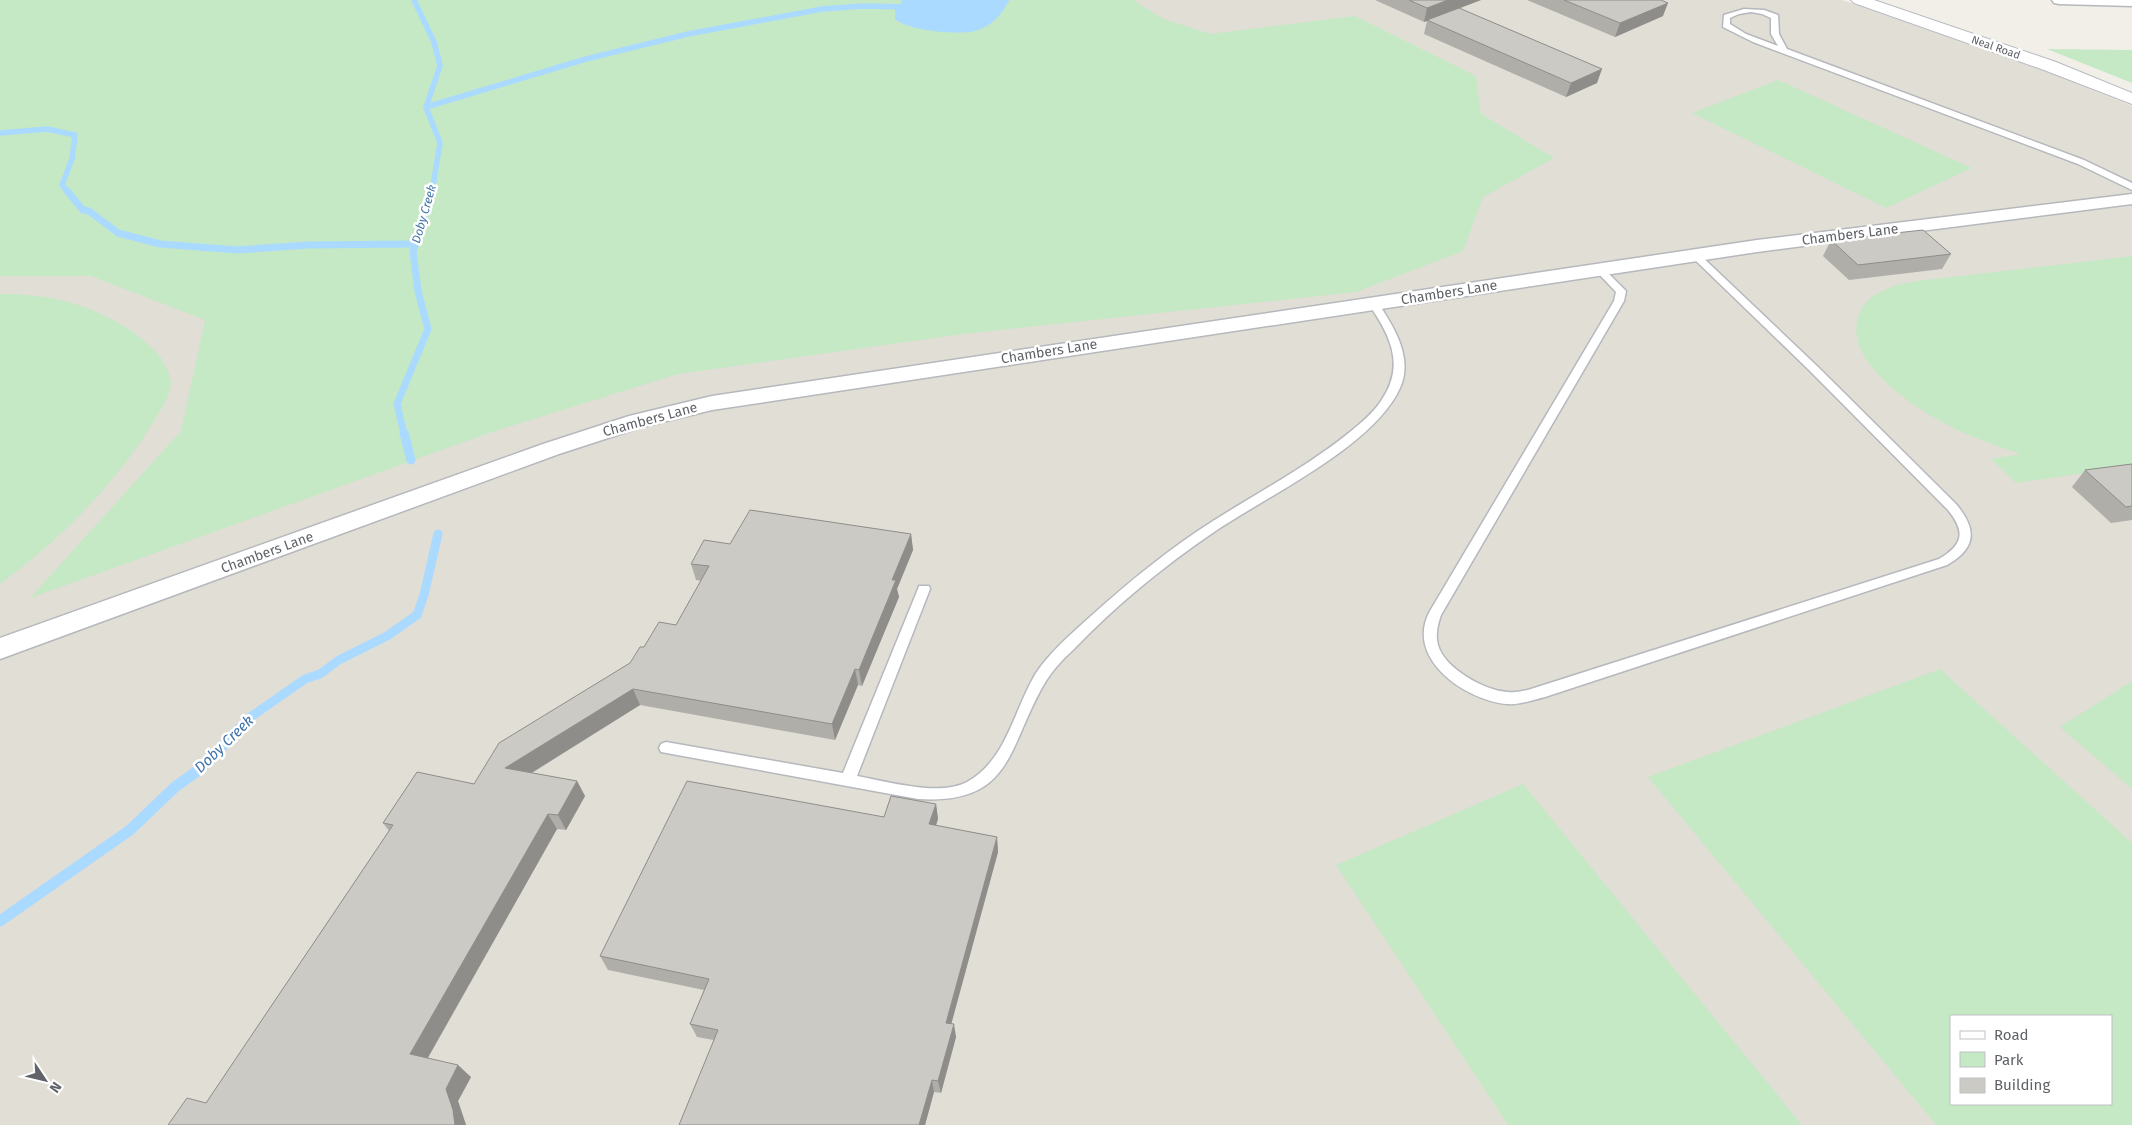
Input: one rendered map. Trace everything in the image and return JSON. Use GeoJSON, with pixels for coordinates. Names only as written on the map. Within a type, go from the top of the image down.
{"type":"FeatureCollection","features":[{"type":"Feature","properties":{"kind":"street","name":"Neal Road"},"geometry":{"type":"LineString","coordinates":[[1859,0],[2042,63],[2132,98]]}},
{"type":"Feature","properties":{"kind":"street"},"geometry":{"type":"LineString","coordinates":[[2059,0],[2132,2]]}},
{"type":"Feature","properties":{"kind":"street","name":"Chambers Lane"},"geometry":{"type":"LineString","coordinates":[[0,649],[551,449],[637,421],[712,403],[1695,255],[2132,199]]}},
{"type":"Feature","properties":{"kind":"lane"},"geometry":{"type":"LineString","coordinates":[[1783,49],[1774,34],[1775,17],[1773,15],[1743,11],[1732,13],[1727,17],[1726,25],[1729,28],[1783,49],[2014,136],[2096,169],[2132,187]]}},
{"type":"Feature","properties":{"kind":"lane"},"geometry":{"type":"LineString","coordinates":[[1599,269],[1621,291],[1620,301],[1440,606],[1429,630],[1432,648],[1445,666],[1470,684],[1495,696],[1518,697],[1554,688],[1943,562],[1959,552],[1964,545],[1965,524],[1957,512],[1813,368],[1695,255]]}},
{"type":"Feature","properties":{"kind":"lane"},"geometry":{"type":"LineString","coordinates":[[666,748],[918,793],[940,794],[961,791],[978,783],[989,774],[1001,757],[1040,679],[1056,658],[1111,605],[1129,589],[1215,526],[1332,450],[1380,411],[1394,389],[1398,377],[1399,352],[1393,334],[1373,304]]}},
{"type":"Feature","properties":{"kind":"lane"},"geometry":{"type":"LineString","coordinates":[[848,780],[924,589]]}},
{"type":"Feature","properties":{"kind":"shaded area"},"geometry":{"type":"Polygon","coordinates":[[[468,0],[1842,0],[2043,70],[2132,106],[2132,1125],[0,1125],[0,178],[468,0]]]}},
{"type":"Feature","properties":{"kind":"green space"},"geometry":{"type":"Polygon","coordinates":[[[0,0],[1133,0],[1164,19],[1210,34],[1355,16],[1476,76],[1481,114],[1554,158],[1483,197],[1463,251],[1356,292],[963,334],[678,374],[492,432],[30,598],[181,431],[205,320],[91,276],[0,276],[0,0]]]}},
{"type":"Feature","properties":{"kind":"green space"},"geometry":{"type":"Polygon","coordinates":[[[2047,49],[2132,50],[2132,83],[2047,49]]]}},
{"type":"Feature","properties":{"kind":"green space"},"geometry":{"type":"Polygon","coordinates":[[[1778,80],[1972,168],[1886,208],[1692,113],[1778,80]]]}},
{"type":"Feature","properties":{"kind":"green space"},"geometry":{"type":"Polygon","coordinates":[[[2132,256],[2132,466],[2016,483],[1991,459],[2021,454],[1964,433],[1910,402],[1875,371],[1863,354],[1857,336],[1858,317],[1862,309],[1874,296],[1891,287],[1917,281],[2132,256]]]}},
{"type":"Feature","properties":{"kind":"green space"},"geometry":{"type":"Polygon","coordinates":[[[0,294],[51,298],[84,307],[115,321],[137,335],[156,352],[166,366],[171,386],[164,404],[141,441],[87,508],[45,548],[0,584],[0,294]]]}},
{"type":"Feature","properties":{"kind":"green space"},"geometry":{"type":"Polygon","coordinates":[[[1940,669],[2132,843],[2132,1125],[1936,1125],[1648,777],[1940,669]]]}},
{"type":"Feature","properties":{"kind":"green space"},"geometry":{"type":"Polygon","coordinates":[[[2132,681],[2132,789],[2060,727],[2132,681]]]}},
{"type":"Feature","properties":{"kind":"green space"},"geometry":{"type":"Polygon","coordinates":[[[1523,784],[1802,1125],[1508,1125],[1336,865],[1523,784]]]}},
{"type":"Feature","properties":{"kind":"water"},"geometry":{"type":"Polygon","coordinates":[[[902,0],[1009,1],[1003,11],[991,23],[981,29],[957,32],[911,27],[895,19],[895,9],[899,7],[902,0]]]}},
{"type":"Feature","properties":{"kind":"building"},"geometry":{"type":"Polygon","coordinates":[[[1409,0],[1448,0],[1427,8],[1409,0]]]}},
{"type":"Feature","properties":{"kind":"building"},"geometry":{"type":"Polygon","coordinates":[[[1564,0],[1661,0],[1668,3],[1620,23],[1564,0]]]}},
{"type":"Feature","properties":{"kind":"building"},"geometry":{"type":"Polygon","coordinates":[[[1459,8],[1602,69],[1571,83],[1427,20],[1459,8]]]}},
{"type":"Feature","properties":{"kind":"building"},"geometry":{"type":"Polygon","coordinates":[[[1923,230],[1951,254],[1858,265],[1831,240],[1923,230]]]}},
{"type":"Feature","properties":{"kind":"building"},"geometry":{"type":"Polygon","coordinates":[[[2132,464],[2132,506],[2126,507],[2085,470],[2132,464]]]}},
{"type":"Feature","properties":{"kind":"building"},"geometry":{"type":"Polygon","coordinates":[[[750,510],[911,534],[892,580],[896,580],[859,670],[855,669],[832,724],[633,689],[505,768],[577,781],[558,815],[548,814],[410,1054],[458,1065],[446,1089],[453,1110],[455,1125],[168,1125],[187,1098],[206,1103],[393,825],[383,823],[417,772],[474,784],[499,743],[630,663],[640,647],[644,647],[659,622],[676,625],[709,566],[691,564],[704,540],[730,544],[750,510]]]}},
{"type":"Feature","properties":{"kind":"building"},"geometry":{"type":"Polygon","coordinates":[[[687,781],[884,817],[891,796],[936,804],[929,824],[997,837],[946,1023],[954,1024],[938,1081],[932,1080],[919,1125],[679,1125],[718,1030],[690,1024],[709,979],[600,956],[687,781]]]}},
{"type":"Feature","properties":{"kind":"waterway","name":"Doby Creek"},"geometry":{"type":"LineString","coordinates":[[414,0],[434,42],[440,66],[426,107]]}},
{"type":"Feature","properties":{"kind":"waterway"},"geometry":{"type":"LineString","coordinates":[[426,107],[586,59],[688,34],[822,9],[863,6],[911,7]]}},
{"type":"Feature","properties":{"kind":"waterway","name":"Doby Creek"},"geometry":{"type":"LineString","coordinates":[[426,107],[440,143],[432,192]]}},
{"type":"Feature","properties":{"kind":"waterway"},"geometry":{"type":"LineString","coordinates":[[0,133],[47,129],[75,135],[72,159],[62,185],[68,192]]}},
{"type":"Feature","properties":{"kind":"waterway"},"geometry":{"type":"LineString","coordinates":[[67,191],[83,210],[89,211],[118,233],[160,244],[238,250],[308,245],[415,244]]}},
{"type":"Feature","properties":{"kind":"waterway","name":"Doby Creek"},"geometry":{"type":"LineString","coordinates":[[404,434],[397,404],[428,329],[418,291],[413,252],[432,191]]}},
{"type":"Feature","properties":{"kind":"waterway","name":"Doby Creek"},"geometry":{"type":"LineString","coordinates":[[404,433],[411,460]]}},
{"type":"Feature","properties":{"kind":"waterway","name":"Doby Creek"},"geometry":{"type":"LineString","coordinates":[[228,739],[249,718],[305,679],[320,674],[339,660],[387,636],[417,615],[424,595],[438,534]]}},
{"type":"Feature","properties":{"kind":"waterway","name":"Doby Creek"},"geometry":{"type":"LineString","coordinates":[[0,921],[130,830],[175,787],[200,769],[230,738]]}}]}
